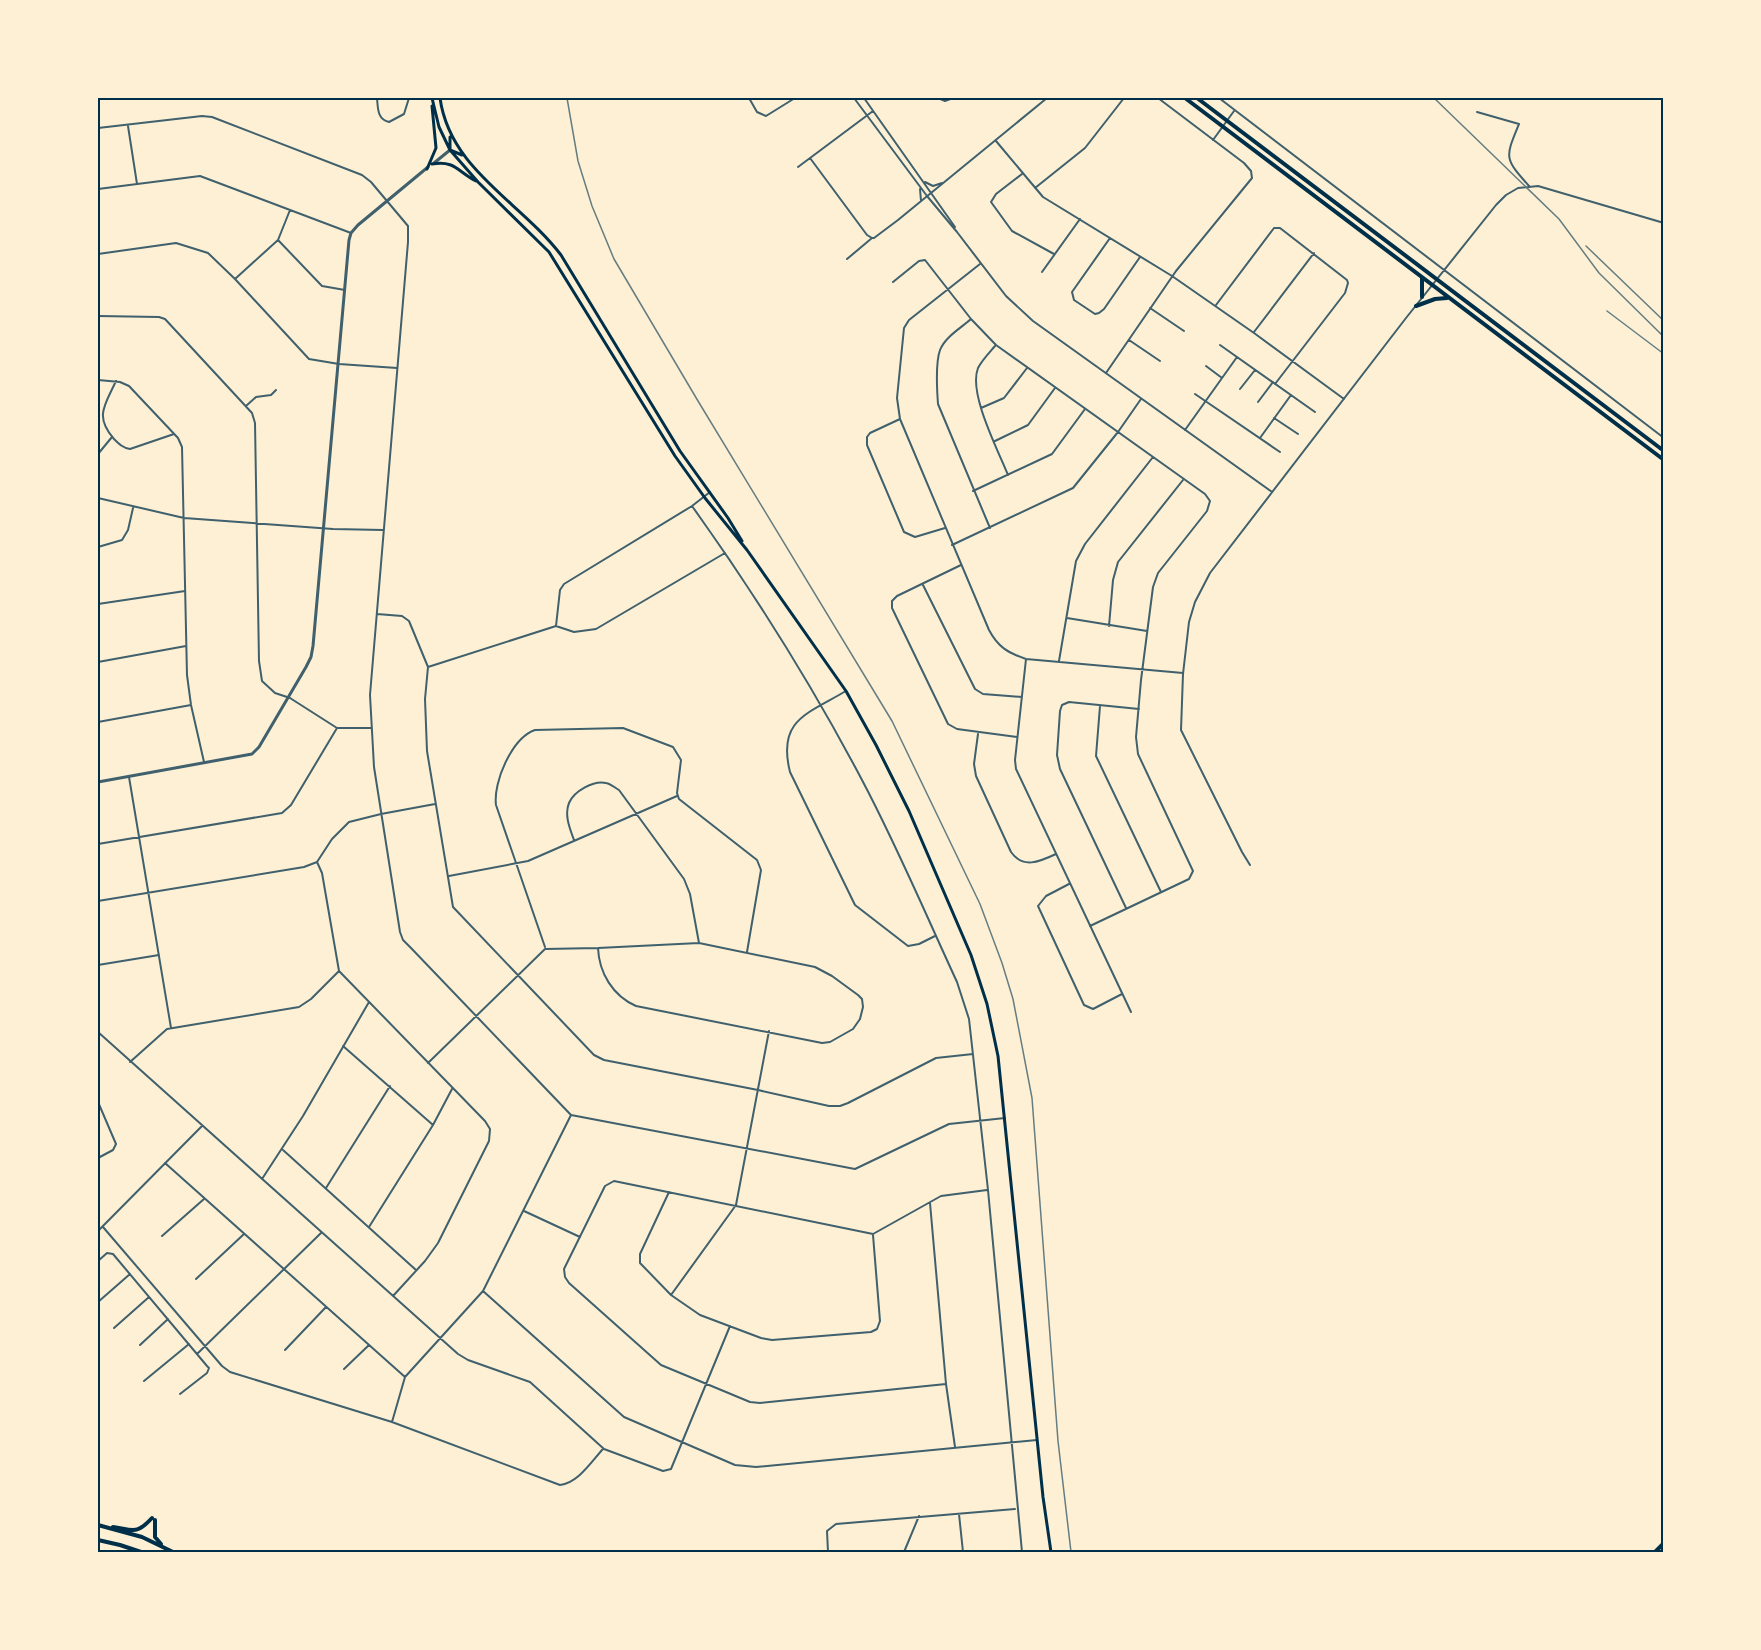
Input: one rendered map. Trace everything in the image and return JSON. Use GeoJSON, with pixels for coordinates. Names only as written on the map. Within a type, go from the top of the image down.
{"type":"FeatureCollection","features":[{"type":"Feature","properties":{"kind":"main road"},"geometry":{"type":"LineString","coordinates":[[432,98],[441,134],[450,150],[479,183],[549,252],[656,427],[705,498],[747,550],[846,691],[904,802],[971,955],[994,1032],[1051,1552]]}},
{"type":"Feature","properties":{"kind":"main road"},"geometry":{"type":"LineString","coordinates":[[427,169],[436,148],[432,98]]}},
{"type":"Feature","properties":{"kind":"main road"},"geometry":{"type":"LineString","coordinates":[[440,98],[442,113],[450,135],[464,156],[555,247],[680,451],[728,518],[747,550]]}},
{"type":"Feature","properties":{"kind":"main road"},"geometry":{"type":"LineString","coordinates":[[1185,98],[1664,460]]}},
{"type":"Feature","properties":{"kind":"main road"},"geometry":{"type":"LineString","coordinates":[[1197,98],[1664,451]]}},
{"type":"Feature","properties":{"kind":"main road"},"geometry":{"type":"LineString","coordinates":[[450,135],[450,150]]}},
{"type":"Feature","properties":{"kind":"main road"},"geometry":{"type":"LineString","coordinates":[[450,150],[464,156]]}},
{"type":"Feature","properties":{"kind":"main road"},"geometry":{"type":"LineString","coordinates":[[432,164],[449,163],[479,183]]}},
{"type":"Feature","properties":{"kind":"main road"},"geometry":{"type":"LineString","coordinates":[[479,183],[485,179]]}},
{"type":"Feature","properties":{"kind":"main road"},"geometry":{"type":"LineString","coordinates":[[1422,278],[1422,297]]}},
{"type":"Feature","properties":{"kind":"main road"},"geometry":{"type":"LineString","coordinates":[[1416,306],[1435,299],[1448,298]]}},
{"type":"Feature","properties":{"kind":"main road"},"geometry":{"type":"LineString","coordinates":[[598,330],[604,326]]}},
{"type":"Feature","properties":{"kind":"main road"},"geometry":{"type":"LineString","coordinates":[[98,1525],[134,1532],[153,1519],[155,1537],[164,1547]]}},
{"type":"Feature","properties":{"kind":"main road"},"geometry":{"type":"LineString","coordinates":[[98,1525],[142,1537],[173,1552]]}},
{"type":"Feature","properties":{"kind":"main road"},"geometry":{"type":"LineString","coordinates":[[98,1540],[141,1552]]}},
{"type":"Feature","properties":{"kind":"main road"},"geometry":{"type":"LineString","coordinates":[[1655,1552],[1664,1543]]}},
{"type":"Feature","properties":{"kind":"main road"},"geometry":{"type":"LineString","coordinates":[[120,1545],[125,1552]]}},
{"type":"Feature","properties":{"kind":"street"},"geometry":{"type":"LineString","coordinates":[[377,98],[379,115],[389,122],[404,114],[409,98]]}},
{"type":"Feature","properties":{"kind":"street"},"geometry":{"type":"LineString","coordinates":[[749,98],[757,112],[766,116],[795,98]]}},
{"type":"Feature","properties":{"kind":"street"},"geometry":{"type":"LineString","coordinates":[[854,98],[927,196],[957,232]]}},
{"type":"Feature","properties":{"kind":"street"},"geometry":{"type":"LineString","coordinates":[[864,98],[980,264],[1014,305],[1272,492]]}},
{"type":"Feature","properties":{"kind":"street"},"geometry":{"type":"LineString","coordinates":[[938,98],[945,101],[952,98]]}},
{"type":"Feature","properties":{"kind":"street"},"geometry":{"type":"LineString","coordinates":[[847,259],[1047,98]]}},
{"type":"Feature","properties":{"kind":"street"},"geometry":{"type":"LineString","coordinates":[[1035,188],[1085,148],[1124,98]]}},
{"type":"Feature","properties":{"kind":"street"},"geometry":{"type":"LineString","coordinates":[[1106,373],[1172,276],[1252,178],[1251,171],[1244,163],[1158,98]]}},
{"type":"Feature","properties":{"kind":"street"},"geometry":{"type":"LineString","coordinates":[[1219,98],[1664,438]]}},
{"type":"Feature","properties":{"kind":"street"},"geometry":{"type":"LineString","coordinates":[[1213,140],[1234,110]]}},
{"type":"Feature","properties":{"kind":"street"},"geometry":{"type":"LineString","coordinates":[[798,167],[873,111]]}},
{"type":"Feature","properties":{"kind":"street"},"geometry":{"type":"LineString","coordinates":[[1477,112],[1519,124],[1508,159],[1529,186]]}},
{"type":"Feature","properties":{"kind":"street"},"geometry":{"type":"LineString","coordinates":[[98,128],[202,116],[212,117],[362,175],[409,229],[370,695],[374,767],[403,940],[571,1115],[855,1169],[949,1124],[1005,1118]]}},
{"type":"Feature","properties":{"kind":"street"},"geometry":{"type":"LineString","coordinates":[[128,126],[136,184]]}},
{"type":"Feature","properties":{"kind":"street"},"geometry":{"type":"LineString","coordinates":[[996,141],[1043,197],[1172,276],[1344,399]]}},
{"type":"Feature","properties":{"kind":"street"},"geometry":{"type":"LineString","coordinates":[[98,782],[249,755],[255,752],[290,698],[312,654],[351,233],[386,201],[450,150]]}},
{"type":"Feature","properties":{"kind":"street"},"geometry":{"type":"LineString","coordinates":[[810,158],[867,235],[872,238]]}},
{"type":"Feature","properties":{"kind":"street"},"geometry":{"type":"LineString","coordinates":[[1022,173],[996,194],[991,202],[1012,231],[1054,254]]}},
{"type":"Feature","properties":{"kind":"street"},"geometry":{"type":"LineString","coordinates":[[98,189],[200,176],[351,233]]}},
{"type":"Feature","properties":{"kind":"street"},"geometry":{"type":"LineString","coordinates":[[923,180],[933,186],[944,183]]}},
{"type":"Feature","properties":{"kind":"street"},"geometry":{"type":"LineString","coordinates":[[920,186],[921,201]]}},
{"type":"Feature","properties":{"kind":"street"},"geometry":{"type":"LineString","coordinates":[[1250,865],[1184,738],[1180,721],[1189,622],[1194,602],[1210,573],[1431,285],[1506,195],[1518,188],[1539,186],[1664,223]]}},
{"type":"Feature","properties":{"kind":"street"},"geometry":{"type":"LineString","coordinates":[[235,279],[278,240],[290,210]]}},
{"type":"Feature","properties":{"kind":"street"},"geometry":{"type":"LineString","coordinates":[[1042,272],[1080,219]]}},
{"type":"Feature","properties":{"kind":"street"},"geometry":{"type":"LineString","coordinates":[[1215,306],[1274,228],[1280,228],[1314,253],[1342,275],[1348,283],[1345,293],[1258,402]]}},
{"type":"Feature","properties":{"kind":"street"},"geometry":{"type":"LineString","coordinates":[[1110,238],[1072,292],[1074,300],[1095,314],[1099,314],[1104,309],[1140,257]]}},
{"type":"Feature","properties":{"kind":"street"},"geometry":{"type":"LineString","coordinates":[[278,240],[322,286],[345,290]]}},
{"type":"Feature","properties":{"kind":"street"},"geometry":{"type":"LineString","coordinates":[[98,254],[176,243],[208,253],[309,359],[339,364],[397,368]]}},
{"type":"Feature","properties":{"kind":"street"},"geometry":{"type":"LineString","coordinates":[[1254,333],[1314,253]]}},
{"type":"Feature","properties":{"kind":"street"},"geometry":{"type":"LineString","coordinates":[[893,282],[919,261],[927,261],[971,319],[996,345],[1205,494],[1210,501],[1207,511],[1155,580],[1142,669],[1136,737],[1138,754],[1193,871],[1189,879],[1090,926]]}},
{"type":"Feature","properties":{"kind":"street"},"geometry":{"type":"LineString","coordinates":[[980,264],[909,320],[904,328],[897,398],[900,419],[994,639],[1005,651],[1026,659],[1183,674]]}},
{"type":"Feature","properties":{"kind":"street"},"geometry":{"type":"LineString","coordinates":[[1150,309],[1184,332]]}},
{"type":"Feature","properties":{"kind":"street"},"geometry":{"type":"LineString","coordinates":[[98,316],[165,319],[246,406],[254,418],[260,677],[267,688],[290,698],[337,728],[372,728]]}},
{"type":"Feature","properties":{"kind":"street"},"geometry":{"type":"LineString","coordinates":[[971,319],[950,337],[940,350],[937,392],[941,414],[990,528]]}},
{"type":"Feature","properties":{"kind":"street"},"geometry":{"type":"LineString","coordinates":[[1129,339],[1160,362]]}},
{"type":"Feature","properties":{"kind":"street"},"geometry":{"type":"LineString","coordinates":[[996,345],[977,372],[977,396],[1008,475]]}},
{"type":"Feature","properties":{"kind":"street"},"geometry":{"type":"LineString","coordinates":[[1220,345],[1315,412]]}},
{"type":"Feature","properties":{"kind":"street"},"geometry":{"type":"LineString","coordinates":[[1185,430],[1237,357]]}},
{"type":"Feature","properties":{"kind":"street"},"geometry":{"type":"LineString","coordinates":[[1206,366],[1222,378]]}},
{"type":"Feature","properties":{"kind":"street"},"geometry":{"type":"LineString","coordinates":[[981,408],[1004,398],[1027,368]]}},
{"type":"Feature","properties":{"kind":"street"},"geometry":{"type":"LineString","coordinates":[[1240,389],[1255,370]]}},
{"type":"Feature","properties":{"kind":"street"},"geometry":{"type":"LineString","coordinates":[[98,380],[116,381],[131,388],[174,434],[183,451],[186,646],[191,705],[204,762]]}},
{"type":"Feature","properties":{"kind":"street"},"geometry":{"type":"LineString","coordinates":[[116,381],[102,416],[102,422],[123,447],[130,449],[174,434]]}},
{"type":"Feature","properties":{"kind":"street"},"geometry":{"type":"LineString","coordinates":[[995,441],[1028,425],[1055,388]]}},
{"type":"Feature","properties":{"kind":"street"},"geometry":{"type":"LineString","coordinates":[[246,406],[256,397],[269,395],[276,390]]}},
{"type":"Feature","properties":{"kind":"street"},"geometry":{"type":"LineString","coordinates":[[1195,394],[1280,453]]}},
{"type":"Feature","properties":{"kind":"street"},"geometry":{"type":"LineString","coordinates":[[1260,438],[1291,395]]}},
{"type":"Feature","properties":{"kind":"street"},"geometry":{"type":"LineString","coordinates":[[952,545],[1073,488],[1142,398]]}},
{"type":"Feature","properties":{"kind":"street"},"geometry":{"type":"LineString","coordinates":[[973,491],[1052,454],[1085,409]]}},
{"type":"Feature","properties":{"kind":"street"},"geometry":{"type":"LineString","coordinates":[[1274,418],[1298,434]]}},
{"type":"Feature","properties":{"kind":"street"},"geometry":{"type":"LineString","coordinates":[[900,419],[870,433],[867,437],[867,445],[904,532],[915,537],[945,528]]}},
{"type":"Feature","properties":{"kind":"street"},"geometry":{"type":"LineString","coordinates":[[98,454],[112,436]]}},
{"type":"Feature","properties":{"kind":"street"},"geometry":{"type":"LineString","coordinates":[[1059,661],[1076,561],[1085,544],[1153,457]]}},
{"type":"Feature","properties":{"kind":"street"},"geometry":{"type":"LineString","coordinates":[[1109,626],[1113,580],[1118,562],[1183,480]]}},
{"type":"Feature","properties":{"kind":"street"},"geometry":{"type":"LineString","coordinates":[[556,626],[560,590],[564,584],[705,498],[710,492]]}},
{"type":"Feature","properties":{"kind":"street"},"geometry":{"type":"LineString","coordinates":[[98,498],[133,508],[184,518],[324,529],[383,530]]}},
{"type":"Feature","properties":{"kind":"street"},"geometry":{"type":"LineString","coordinates":[[692,506],[725,553],[822,705],[863,782],[957,982],[967,1012],[988,1190],[1022,1552]]}},
{"type":"Feature","properties":{"kind":"street"},"geometry":{"type":"LineString","coordinates":[[98,547],[122,540],[128,530],[133,508]]}},
{"type":"Feature","properties":{"kind":"street"},"geometry":{"type":"LineString","coordinates":[[428,668],[556,626],[574,632],[596,629],[725,553]]}},
{"type":"Feature","properties":{"kind":"street"},"geometry":{"type":"LineString","coordinates":[[961,565],[894,597],[892,608],[948,724],[954,729],[1018,737]]}},
{"type":"Feature","properties":{"kind":"street"},"geometry":{"type":"LineString","coordinates":[[923,584],[975,689],[983,694],[1022,697]]}},
{"type":"Feature","properties":{"kind":"street"},"geometry":{"type":"LineString","coordinates":[[98,604],[185,591]]}},
{"type":"Feature","properties":{"kind":"street"},"geometry":{"type":"LineString","coordinates":[[377,614],[402,616],[409,621],[428,668],[425,699],[426,736],[435,804],[455,911],[599,1058],[829,1106],[840,1106],[936,1058],[973,1054]]}},
{"type":"Feature","properties":{"kind":"street"},"geometry":{"type":"LineString","coordinates":[[1066,617],[1147,631]]}},
{"type":"Feature","properties":{"kind":"street"},"geometry":{"type":"LineString","coordinates":[[98,662],[186,646]]}},
{"type":"Feature","properties":{"kind":"street"},"geometry":{"type":"LineString","coordinates":[[1026,659],[1016,769],[1131,1012]]}},
{"type":"Feature","properties":{"kind":"street"},"geometry":{"type":"LineString","coordinates":[[846,691],[801,718],[791,729],[786,743],[790,772],[850,897],[862,911],[908,946],[920,944],[935,936]]}},
{"type":"Feature","properties":{"kind":"street"},"geometry":{"type":"LineString","coordinates":[[1126,908],[1060,769],[1057,755],[1062,705],[1068,702],[1138,709]]}},
{"type":"Feature","properties":{"kind":"street"},"geometry":{"type":"LineString","coordinates":[[98,722],[191,705]]}},
{"type":"Feature","properties":{"kind":"street"},"geometry":{"type":"LineString","coordinates":[[1100,706],[1096,756],[1161,892]]}},
{"type":"Feature","properties":{"kind":"street"},"geometry":{"type":"LineString","coordinates":[[98,844],[284,812],[291,805],[337,728]]}},
{"type":"Feature","properties":{"kind":"street"},"geometry":{"type":"LineString","coordinates":[[545,949],[496,805],[496,793],[511,749],[520,738],[531,731],[622,728],[668,745],[677,752],[681,760],[678,796],[681,802],[752,854],[759,864],[760,879],[747,952]]}},
{"type":"Feature","properties":{"kind":"street"},"geometry":{"type":"LineString","coordinates":[[978,733],[974,764],[976,776],[1011,852],[1019,861],[1030,864],[1056,854]]}},
{"type":"Feature","properties":{"kind":"street"},"geometry":{"type":"LineString","coordinates":[[129,777],[171,1028]]}},
{"type":"Feature","properties":{"kind":"street"},"geometry":{"type":"LineString","coordinates":[[574,840],[567,817],[569,802],[584,789],[596,783],[604,782],[619,790],[684,879],[690,894],[699,943]]}},
{"type":"Feature","properties":{"kind":"street"},"geometry":{"type":"LineString","coordinates":[[449,876],[528,861],[678,796]]}},
{"type":"Feature","properties":{"kind":"street"},"geometry":{"type":"LineString","coordinates":[[98,901],[291,870],[317,862],[327,845],[347,823],[435,804]]}},
{"type":"Feature","properties":{"kind":"street"},"geometry":{"type":"LineString","coordinates":[[317,862],[322,873],[339,971],[488,1125],[490,1133],[489,1142],[438,1243],[393,1296]]}},
{"type":"Feature","properties":{"kind":"street"},"geometry":{"type":"LineString","coordinates":[[1069,884],[1046,896],[1038,906],[1084,1005],[1093,1009],[1122,994]]}},
{"type":"Feature","properties":{"kind":"street"},"geometry":{"type":"LineString","coordinates":[[428,1063],[545,949],[699,943],[747,952],[824,970],[858,995],[863,1003],[862,1013],[856,1024],[846,1034],[830,1042],[822,1043],[631,1003],[621,997],[607,981],[598,948]]}},
{"type":"Feature","properties":{"kind":"street"},"geometry":{"type":"LineString","coordinates":[[98,965],[159,955]]}},
{"type":"Feature","properties":{"kind":"street"},"geometry":{"type":"LineString","coordinates":[[130,1062],[164,1031],[171,1028],[299,1007],[339,971]]}},
{"type":"Feature","properties":{"kind":"street"},"geometry":{"type":"LineString","coordinates":[[262,1179],[283,1150],[369,1002]]}},
{"type":"Feature","properties":{"kind":"street"},"geometry":{"type":"LineString","coordinates":[[672,1294],[736,1205],[769,1031]]}},
{"type":"Feature","properties":{"kind":"street"},"geometry":{"type":"LineString","coordinates":[[98,1032],[461,1357],[530,1382],[604,1449],[663,1471],[671,1469],[730,1326]]}},
{"type":"Feature","properties":{"kind":"street"},"geometry":{"type":"LineString","coordinates":[[343,1046],[433,1125]]}},
{"type":"Feature","properties":{"kind":"street"},"geometry":{"type":"LineString","coordinates":[[326,1188],[390,1086]]}},
{"type":"Feature","properties":{"kind":"street"},"geometry":{"type":"LineString","coordinates":[[369,1227],[433,1125],[452,1089]]}},
{"type":"Feature","properties":{"kind":"street"},"geometry":{"type":"LineString","coordinates":[[98,1102],[116,1144],[113,1150],[98,1158]]}},
{"type":"Feature","properties":{"kind":"street"},"geometry":{"type":"LineString","coordinates":[[392,1422],[405,1377],[483,1292],[571,1115]]}},
{"type":"Feature","properties":{"kind":"street"},"geometry":{"type":"LineString","coordinates":[[98,1231],[202,1126]]}},
{"type":"Feature","properties":{"kind":"street"},"geometry":{"type":"LineString","coordinates":[[283,1150],[416,1270]]}},
{"type":"Feature","properties":{"kind":"street"},"geometry":{"type":"LineString","coordinates":[[165,1163],[405,1377]]}},
{"type":"Feature","properties":{"kind":"street"},"geometry":{"type":"LineString","coordinates":[[946,1384],[754,1403],[743,1400],[661,1365],[568,1282],[564,1269],[605,1186],[614,1181],[873,1234],[941,1196],[988,1190]]}},
{"type":"Feature","properties":{"kind":"street"},"geometry":{"type":"LineString","coordinates":[[669,1192],[640,1254],[640,1263],[672,1294],[700,1315],[761,1338],[772,1340],[874,1331],[880,1321],[873,1234]]}},
{"type":"Feature","properties":{"kind":"street"},"geometry":{"type":"LineString","coordinates":[[162,1236],[204,1199]]}},
{"type":"Feature","properties":{"kind":"street"},"geometry":{"type":"LineString","coordinates":[[930,1203],[946,1384],[955,1447]]}},
{"type":"Feature","properties":{"kind":"street"},"geometry":{"type":"LineString","coordinates":[[524,1211],[580,1237]]}},
{"type":"Feature","properties":{"kind":"street"},"geometry":{"type":"LineString","coordinates":[[103,1227],[222,1366],[238,1375],[392,1422],[560,1485],[578,1477],[604,1449]]}},
{"type":"Feature","properties":{"kind":"street"},"geometry":{"type":"LineString","coordinates":[[197,1354],[321,1233]]}},
{"type":"Feature","properties":{"kind":"street"},"geometry":{"type":"LineString","coordinates":[[196,1279],[244,1234]]}},
{"type":"Feature","properties":{"kind":"street"},"geometry":{"type":"LineString","coordinates":[[98,1261],[111,1253],[207,1366],[208,1371],[180,1394]]}},
{"type":"Feature","properties":{"kind":"street"},"geometry":{"type":"LineString","coordinates":[[98,1302],[130,1274]]}},
{"type":"Feature","properties":{"kind":"street"},"geometry":{"type":"LineString","coordinates":[[483,1292],[624,1417],[735,1465],[746,1467],[1037,1440]]}},
{"type":"Feature","properties":{"kind":"street"},"geometry":{"type":"LineString","coordinates":[[114,1328],[149,1297]]}},
{"type":"Feature","properties":{"kind":"street"},"geometry":{"type":"LineString","coordinates":[[285,1350],[326,1307]]}},
{"type":"Feature","properties":{"kind":"street"},"geometry":{"type":"LineString","coordinates":[[140,1345],[168,1319]]}},
{"type":"Feature","properties":{"kind":"street"},"geometry":{"type":"LineString","coordinates":[[144,1381],[189,1344]]}},
{"type":"Feature","properties":{"kind":"street"},"geometry":{"type":"LineString","coordinates":[[344,1368],[369,1345]]}},
{"type":"Feature","properties":{"kind":"street"},"geometry":{"type":"LineString","coordinates":[[828,1552],[827,1531],[836,1524],[1017,1509]]}},
{"type":"Feature","properties":{"kind":"street"},"geometry":{"type":"LineString","coordinates":[[959,1513],[963,1552]]}},
{"type":"Feature","properties":{"kind":"street"},"geometry":{"type":"LineString","coordinates":[[904,1552],[919,1516]]}},
{"type":"Feature","properties":{"kind":"railway"},"geometry":{"type":"LineString","coordinates":[[567,98],[578,161],[592,206],[614,259],[892,721],[980,904],[1002,963],[1013,999],[1032,1098],[1058,1441],[1071,1552]]}},
{"type":"Feature","properties":{"kind":"railway"},"geometry":{"type":"LineString","coordinates":[[1434,98],[1559,219],[1599,273],[1664,337]]}},
{"type":"Feature","properties":{"kind":"railway"},"geometry":{"type":"LineString","coordinates":[[1586,246],[1664,321]]}},
{"type":"Feature","properties":{"kind":"railway"},"geometry":{"type":"LineString","coordinates":[[1607,311],[1664,354]]}}]}
